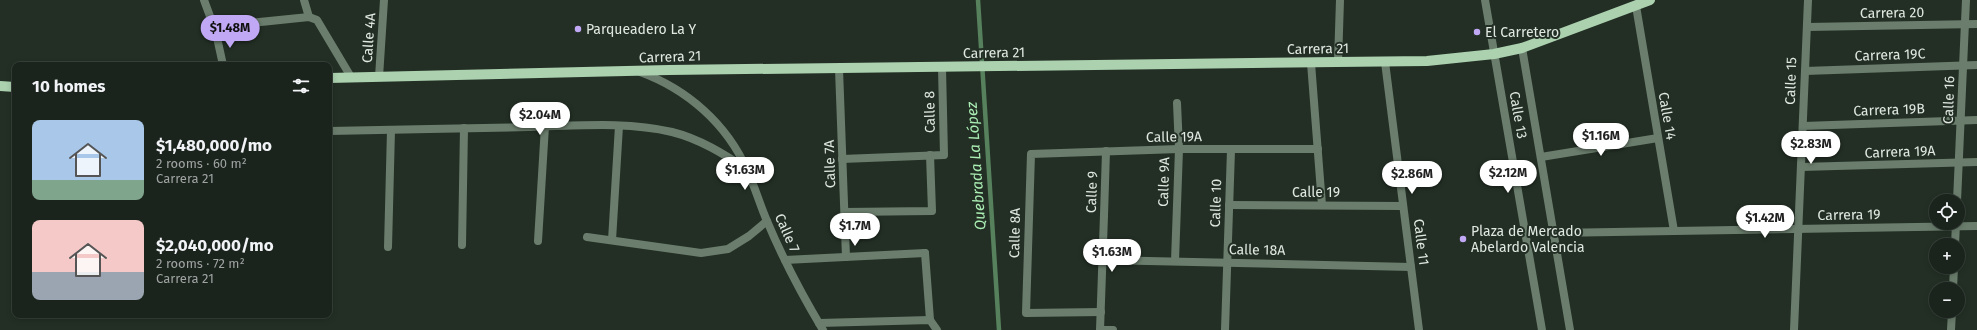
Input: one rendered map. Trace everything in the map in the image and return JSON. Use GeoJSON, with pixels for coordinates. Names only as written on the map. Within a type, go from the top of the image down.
{"type":"FeatureCollection","features":[{"type":"Feature","properties":{"kind":"main road","name":"Carrera 21"},"geometry":{"type":"LineString","coordinates":[[332,78],[639,72],[1427,61],[1494,54],[1522,48],[1650,0]]}},
{"type":"Feature","properties":{"kind":"main road"},"geometry":{"type":"LineString","coordinates":[[0,86],[12,87]]}},
{"type":"Feature","properties":{"kind":"street"},"geometry":{"type":"LineString","coordinates":[[204,0],[210,20],[217,28],[216,33],[222,62]]}},
{"type":"Feature","properties":{"kind":"street"},"geometry":{"type":"LineString","coordinates":[[304,0],[309,17]]}},
{"type":"Feature","properties":{"kind":"street","name":"Calle 4A"},"geometry":{"type":"LineString","coordinates":[[379,77],[384,0]]}},
{"type":"Feature","properties":{"kind":"street"},"geometry":{"type":"LineString","coordinates":[[1338,62],[1340,0]]}},
{"type":"Feature","properties":{"kind":"street","name":"Calle 13"},"geometry":{"type":"LineString","coordinates":[[1484,0],[1542,330]]}},
{"type":"Feature","properties":{"kind":"street","name":"Calle 15"},"geometry":{"type":"LineString","coordinates":[[1794,330],[1808,0]]}},
{"type":"Feature","properties":{"kind":"street","name":"Calle 16"},"geometry":{"type":"LineString","coordinates":[[1957,194],[1966,0]]}},
{"type":"Feature","properties":{"kind":"street","name":"Calle 14"},"geometry":{"type":"LineString","coordinates":[[1636,6],[1674,231]]}},
{"type":"Feature","properties":{"kind":"street"},"geometry":{"type":"LineString","coordinates":[[217,28],[221,26],[309,17],[317,20],[351,78]]}},
{"type":"Feature","properties":{"kind":"street","name":"Carrera 20"},"geometry":{"type":"LineString","coordinates":[[1807,27],[1977,24]]}},
{"type":"Feature","properties":{"kind":"street","name":"Calle 13"},"geometry":{"type":"LineString","coordinates":[[1522,48],[1570,330]]}},
{"type":"Feature","properties":{"kind":"street","name":"Calle 11"},"geometry":{"type":"LineString","coordinates":[[1385,62],[1419,330]]}},
{"type":"Feature","properties":{"kind":"street"},"geometry":{"type":"LineString","coordinates":[[1311,63],[1322,206]]}},
{"type":"Feature","properties":{"kind":"street","name":"Carrera 19C"},"geometry":{"type":"LineString","coordinates":[[1805,71],[1977,65]]}},
{"type":"Feature","properties":{"kind":"street","name":"Calle 8"},"geometry":{"type":"LineString","coordinates":[[930,155],[944,155],[942,68]]}},
{"type":"Feature","properties":{"kind":"street","name":"Calle 7A"},"geometry":{"type":"LineString","coordinates":[[839,69],[846,257]]}},
{"type":"Feature","properties":{"kind":"street","name":"Calle 7"},"geometry":{"type":"LineString","coordinates":[[639,72],[680,91],[702,108],[724,130],[748,170],[767,221],[785,260],[821,327]]}},
{"type":"Feature","properties":{"kind":"street","name":"Calle 9A"},"geometry":{"type":"LineString","coordinates":[[1174,261],[1179,149],[1177,103]]}},
{"type":"Feature","properties":{"kind":"street","name":"Carrera 19B"},"geometry":{"type":"LineString","coordinates":[[1803,126],[1977,120]]}},
{"type":"Feature","properties":{"kind":"street"},"geometry":{"type":"LineString","coordinates":[[332,131],[545,126],[646,127],[680,135],[700,142],[725,154],[748,170]]}},
{"type":"Feature","properties":{"kind":"street"},"geometry":{"type":"LineString","coordinates":[[538,241],[545,126]]}},
{"type":"Feature","properties":{"kind":"street"},"geometry":{"type":"LineString","coordinates":[[612,240],[619,126]]}},
{"type":"Feature","properties":{"kind":"street"},"geometry":{"type":"LineString","coordinates":[[462,245],[464,128]]}},
{"type":"Feature","properties":{"kind":"street"},"geometry":{"type":"LineString","coordinates":[[388,247],[391,130]]}},
{"type":"Feature","properties":{"kind":"street"},"geometry":{"type":"LineString","coordinates":[[1540,157],[1658,138]]}},
{"type":"Feature","properties":{"kind":"street","name":"Calle 19A"},"geometry":{"type":"LineString","coordinates":[[1030,154],[1179,149],[1318,149]]}},
{"type":"Feature","properties":{"kind":"street","name":"Calle 10"},"geometry":{"type":"LineString","coordinates":[[1225,330],[1232,150]]}},
{"type":"Feature","properties":{"kind":"street","name":"Calle 9"},"geometry":{"type":"LineString","coordinates":[[1100,330],[1106,151]]}},
{"type":"Feature","properties":{"kind":"street","name":"Calle 8A"},"geometry":{"type":"LineString","coordinates":[[1030,154],[1026,313],[1101,312]]}},
{"type":"Feature","properties":{"kind":"street"},"geometry":{"type":"LineString","coordinates":[[842,159],[930,155],[932,211],[845,212]]}},
{"type":"Feature","properties":{"kind":"street","name":"Carrera 19A"},"geometry":{"type":"LineString","coordinates":[[1801,167],[1977,162]]}},
{"type":"Feature","properties":{"kind":"street","name":"Calle 19"},"geometry":{"type":"LineString","coordinates":[[1229,205],[1403,206]]}},
{"type":"Feature","properties":{"kind":"street"},"geometry":{"type":"LineString","coordinates":[[587,237],[701,253],[728,249],[750,236],[767,221]]}},
{"type":"Feature","properties":{"kind":"street","name":"Carrera 19"},"geometry":{"type":"LineString","coordinates":[[1965,225],[1977,226]]}},
{"type":"Feature","properties":{"kind":"street","name":"Carrera 19"},"geometry":{"type":"LineString","coordinates":[[1553,233],[1929,226]]}},
{"type":"Feature","properties":{"kind":"street"},"geometry":{"type":"LineString","coordinates":[[785,260],[925,253],[930,320],[937,330]]}},
{"type":"Feature","properties":{"kind":"street","name":"Calle 18A"},"geometry":{"type":"LineString","coordinates":[[1103,260],[1411,267]]}},
{"type":"Feature","properties":{"kind":"street"},"geometry":{"type":"LineString","coordinates":[[1951,330],[1952,318]]}},
{"type":"Feature","properties":{"kind":"street"},"geometry":{"type":"LineString","coordinates":[[821,327],[930,320]]}},
{"type":"Feature","properties":{"kind":"street"},"geometry":{"type":"LineString","coordinates":[[1100,330],[1113,330]]}},
{"type":"Feature","properties":{"kind":"waterway","name":"Quebrada La López"},"geometry":{"type":"LineString","coordinates":[[978,0],[999,330]]}},
{"type":"Feature","properties":{"kind":"place","name":"Parqueadero La Y"},"geometry":{"type":"Point","coordinates":[578,29]}},
{"type":"Feature","properties":{"kind":"place","name":"El Carretero"},"geometry":{"type":"Point","coordinates":[1477,32]}},
{"type":"Feature","properties":{"kind":"place","name":"Plaza de Mercado Abelardo Valencia"},"geometry":{"type":"Point","coordinates":[1463,239]}}]}
